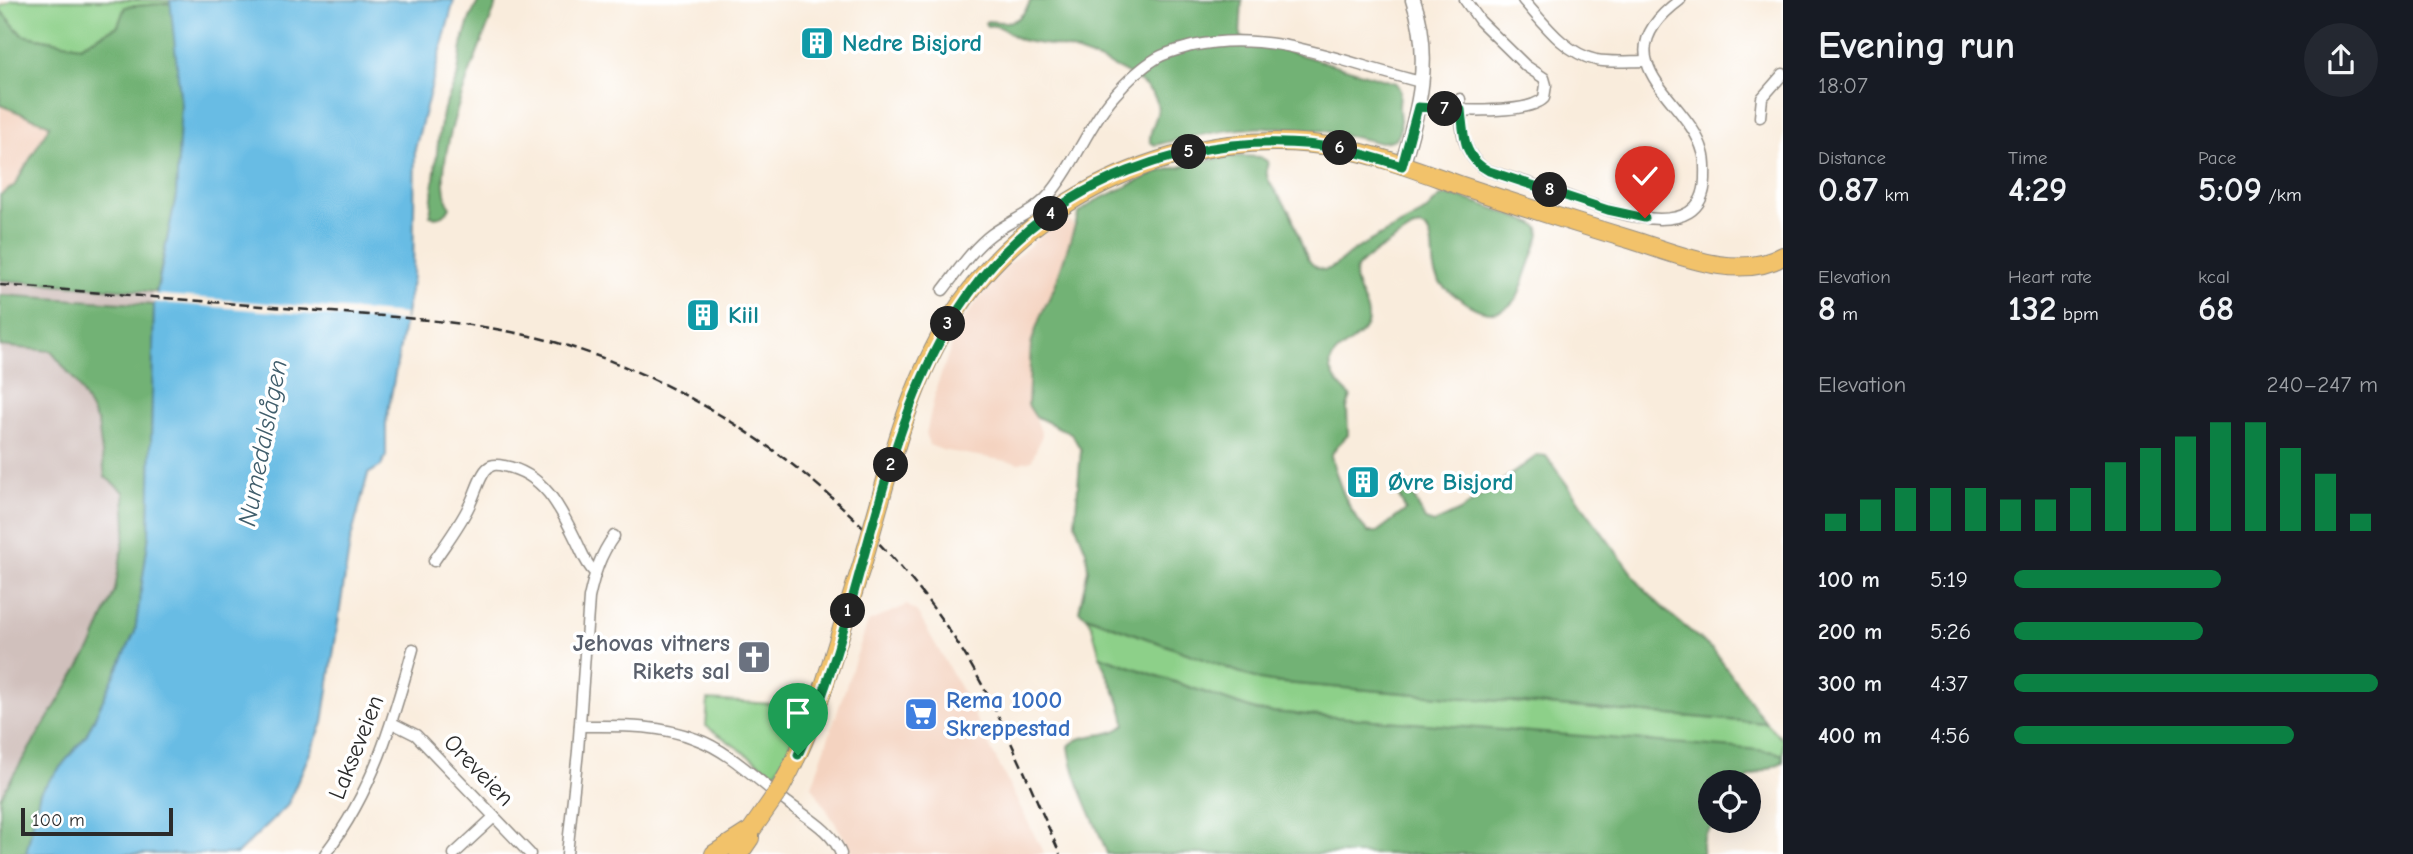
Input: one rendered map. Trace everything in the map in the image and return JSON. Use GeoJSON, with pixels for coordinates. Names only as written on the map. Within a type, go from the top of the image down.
{"type":"FeatureCollection","features":[{"type":"Feature","properties":{"kind":"main road"},"geometry":{"type":"LineString","coordinates":[[714,854],[750,832],[798,755],[817,710],[914,397],[930,358],[950,321],[972,287],[1001,257],[1063,205],[1088,190],[1151,163],[1202,149],[1242,144],[1315,144],[1402,166],[1554,216],[1705,261],[1743,267],[1769,263],[1783,256]]}},
{"type":"Feature","properties":{"kind":"main road"},"geometry":{"type":"LineString","coordinates":[[739,854],[750,838],[750,832]]}},
{"type":"Feature","properties":{"kind":"street"},"geometry":{"type":"LineString","coordinates":[[1402,166],[1418,107],[1424,58],[1423,38],[1413,0]]}},
{"type":"Feature","properties":{"kind":"street"},"geometry":{"type":"LineString","coordinates":[[1418,107],[1461,104],[1499,109],[1534,106],[1544,98],[1546,85],[1539,73],[1526,66],[1480,20],[1465,0]]}},
{"type":"Feature","properties":{"kind":"street"},"geometry":{"type":"LineString","coordinates":[[1523,0],[1563,43],[1584,56],[1605,61],[1646,61]]}},
{"type":"Feature","properties":{"kind":"street"},"geometry":{"type":"LineString","coordinates":[[1461,104],[1465,143],[1478,166],[1629,216],[1660,218],[1690,212],[1702,197],[1705,183],[1703,152],[1692,127],[1652,74],[1646,61],[1652,26],[1680,0]]}},
{"type":"Feature","properties":{"kind":"street"},"geometry":{"type":"LineString","coordinates":[[943,290],[990,234],[1047,198],[1069,167],[1094,120],[1134,75],[1158,57],[1210,43],[1241,40],[1270,42],[1324,54],[1421,82]]}},
{"type":"Feature","properties":{"kind":"street"},"geometry":{"type":"LineString","coordinates":[[1760,117],[1762,98],[1783,74]]}},
{"type":"Feature","properties":{"kind":"street"},"geometry":{"type":"LineString","coordinates":[[434,561],[468,508],[484,472],[496,464],[520,470],[537,479],[565,519],[587,565],[595,573]]}},
{"type":"Feature","properties":{"kind":"street"},"geometry":{"type":"LineString","coordinates":[[567,854],[589,598],[605,548],[614,536]]}},
{"type":"Feature","properties":{"kind":"street","name":"Lakseveien"},"geometry":{"type":"LineString","coordinates":[[325,854],[355,810],[370,781],[392,723],[413,649]]}},
{"type":"Feature","properties":{"kind":"street","name":"Oreveien"},"geometry":{"type":"LineString","coordinates":[[392,723],[416,735],[530,854]]}},
{"type":"Feature","properties":{"kind":"street"},"geometry":{"type":"LineString","coordinates":[[580,726],[645,726],[700,740],[724,754],[832,837],[841,854]]}},
{"type":"Feature","properties":{"kind":"street"},"geometry":{"type":"LineString","coordinates":[[454,854],[494,817]]}},
{"type":"Feature","properties":{"kind":"shaded area"},"geometry":{"type":"Polygon","coordinates":[[[0,105],[50,124],[14,186],[0,195],[0,105]]]}},
{"type":"Feature","properties":{"kind":"shaded area"},"geometry":{"type":"Polygon","coordinates":[[[1064,220],[1074,226],[1073,238],[1031,344],[1028,405],[1042,435],[1032,460],[1019,463],[942,450],[929,445],[926,434],[937,385],[960,323],[1000,272],[1049,228],[1064,220]]]}},
{"type":"Feature","properties":{"kind":"shaded area"},"geometry":{"type":"Polygon","coordinates":[[[0,280],[156,292],[154,305],[0,295],[0,280]]]}},
{"type":"Feature","properties":{"kind":"shaded area"},"geometry":{"type":"Polygon","coordinates":[[[0,346],[51,351],[76,382],[98,423],[106,477],[124,492],[126,526],[115,590],[92,646],[0,797],[0,346]]]}},
{"type":"Feature","properties":{"kind":"shaded area"},"geometry":{"type":"Polygon","coordinates":[[[907,605],[917,612],[961,689],[1044,854],[854,854],[812,786],[868,622],[907,605]]]}},
{"type":"Feature","properties":{"kind":"green space"},"geometry":{"type":"Polygon","coordinates":[[[12,0],[170,0],[171,3],[125,7],[118,26],[80,46],[22,35],[0,10],[0,7],[12,0]]]}},
{"type":"Feature","properties":{"kind":"green space"},"geometry":{"type":"Polygon","coordinates":[[[479,0],[498,0],[469,74],[450,135],[444,188],[450,207],[442,216],[430,216],[444,108],[457,78],[463,40],[479,0]]]}},
{"type":"Feature","properties":{"kind":"green space"},"geometry":{"type":"Polygon","coordinates":[[[1031,0],[1242,0],[1240,37],[1396,83],[1400,90],[1400,132],[1394,139],[1377,142],[1318,130],[1256,128],[1216,132],[1155,145],[1150,142],[1150,136],[1157,114],[1157,102],[1138,80],[1087,55],[1021,40],[985,23],[1014,21],[1023,14],[1031,0]]]}},
{"type":"Feature","properties":{"kind":"green space"},"geometry":{"type":"Polygon","coordinates":[[[171,3],[181,105],[176,196],[156,292],[0,280],[0,195],[14,186],[50,125],[0,105],[0,10],[22,35],[80,46],[118,26],[125,7],[171,3]]]}},
{"type":"Feature","properties":{"kind":"green space"},"geometry":{"type":"Polygon","coordinates":[[[1239,156],[1260,157],[1268,162],[1266,169],[1269,181],[1291,215],[1307,257],[1318,268],[1325,270],[1360,247],[1423,213],[1443,196],[1472,201],[1539,228],[1540,235],[1519,294],[1506,308],[1499,311],[1475,308],[1442,285],[1435,274],[1429,234],[1420,226],[1364,260],[1356,270],[1356,282],[1368,317],[1365,328],[1358,336],[1332,358],[1331,368],[1336,380],[1351,396],[1347,408],[1348,435],[1331,456],[1345,496],[1368,532],[1377,532],[1406,510],[1397,493],[1401,488],[1409,487],[1425,520],[1434,523],[1460,511],[1538,455],[1546,456],[1642,587],[1714,651],[1766,723],[1271,682],[1086,616],[1079,611],[1088,569],[1086,551],[1075,523],[1081,450],[1072,434],[1035,416],[1028,405],[1031,344],[1041,315],[1055,286],[1079,213],[1095,201],[1158,172],[1239,156]]]}},
{"type":"Feature","properties":{"kind":"green space"},"geometry":{"type":"Polygon","coordinates":[[[0,295],[154,305],[149,535],[135,632],[86,736],[40,792],[26,854],[0,854],[0,797],[92,646],[115,590],[126,526],[124,492],[105,477],[98,423],[76,382],[51,351],[0,346],[0,295]]]}},
{"type":"Feature","properties":{"kind":"green space"},"geometry":{"type":"Polygon","coordinates":[[[1086,616],[1271,682],[1766,723],[1783,740],[1783,756],[1775,752],[1258,711],[1100,656],[1086,616]]]}},
{"type":"Feature","properties":{"kind":"green space"},"geometry":{"type":"Polygon","coordinates":[[[1100,656],[1258,711],[1749,749],[1783,755],[1783,762],[1761,772],[1698,770],[1698,833],[1706,833],[1702,843],[1703,854],[1107,854],[1075,774],[1069,746],[1082,738],[1112,732],[1125,724],[1121,706],[1100,656]]]}},
{"type":"Feature","properties":{"kind":"green space"},"geometry":{"type":"Polygon","coordinates":[[[708,700],[807,706],[790,748],[775,774],[706,726],[708,700]]]}},
{"type":"Feature","properties":{"kind":"water","name":"Numedalslågen"},"geometry":{"type":"Polygon","coordinates":[[[170,0],[454,0],[415,149],[413,276],[386,423],[386,456],[381,466],[368,474],[350,542],[323,723],[287,806],[237,854],[26,854],[40,792],[86,736],[135,632],[149,535],[154,305],[176,196],[181,105],[170,0]]]}},
{"type":"Feature","properties":{"kind":"pier"},"geometry":{"type":"Polygon","coordinates":[[[152,294],[405,314],[404,322],[151,302],[152,294]]]}},
{"type":"Feature","properties":{"kind":"railway"},"geometry":{"type":"LineString","coordinates":[[0,285],[472,325],[561,344],[617,364],[671,388],[724,417],[774,451],[821,488],[865,529],[906,573],[960,647],[993,705],[1060,854]]}},
{"type":"Feature","properties":{"kind":"place","name":"Nedre Bisjord"},"geometry":{"type":"Point","coordinates":[817,43]}},
{"type":"Feature","properties":{"kind":"place","name":"Kiil"},"geometry":{"type":"Point","coordinates":[703,315]}},
{"type":"Feature","properties":{"kind":"place","name":"Øvre Bisjord"},"geometry":{"type":"Point","coordinates":[1363,482]}},
{"type":"Feature","properties":{"kind":"place","name":"Jehovas vitners Rikets sal"},"geometry":{"type":"Point","coordinates":[754,657]}},
{"type":"Feature","properties":{"kind":"place","name":"Rema 1000 Skreppestad"},"geometry":{"type":"Point","coordinates":[921,714]}},
{"type":"Feature","properties":{"kind":"route"},"geometry":{"type":"LineString","coordinates":[[798,755],[809,732],[830,670],[904,424],[936,345],[972,287],[1016,242],[1063,205],[1119,175],[1151,163],[1202,149],[1242,144],[1315,144],[1340,148],[1402,166],[1418,107],[1461,110],[1465,143],[1478,166],[1608,210],[1645,218]]}}]}
